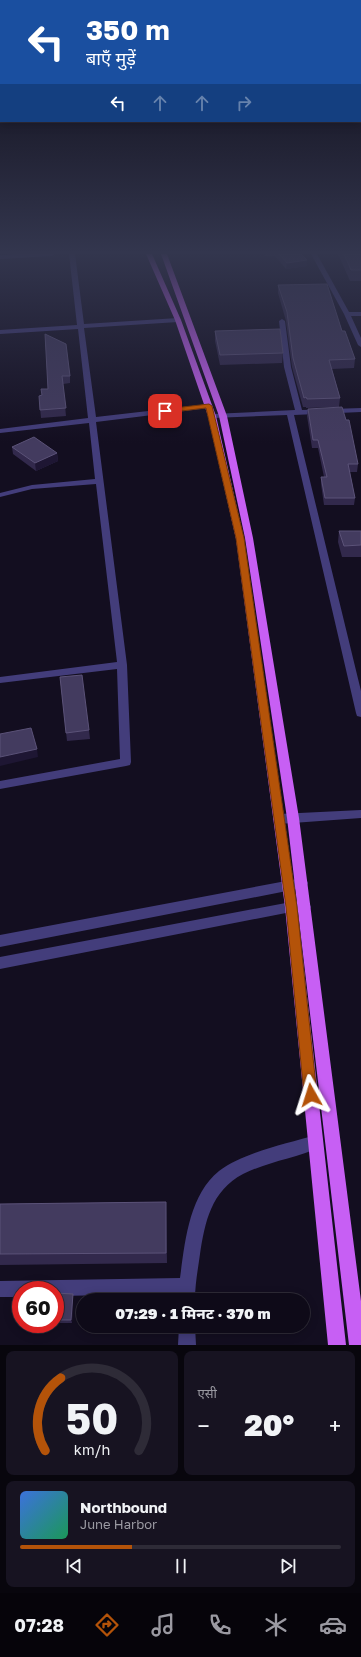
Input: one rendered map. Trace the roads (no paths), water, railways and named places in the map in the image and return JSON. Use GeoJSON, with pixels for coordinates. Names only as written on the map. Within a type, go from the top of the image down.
{"type":"FeatureCollection","features":[{"type":"Feature","properties":{"kind":"main road"},"geometry":{"type":"LineString","coordinates":[[177,317],[215,413],[240,538],[292,907],[337,1345]]}},
{"type":"Feature","properties":{"kind":"main road"},"geometry":{"type":"LineString","coordinates":[[184,317],[215,413],[249,538],[302,883],[356,1284],[358,1345]]}},
{"type":"Feature","properties":{"kind":"street"},"geometry":{"type":"LineString","coordinates":[[0,785],[126,762],[122,665],[80,317]]}},
{"type":"Feature","properties":{"kind":"street"},"geometry":{"type":"LineString","coordinates":[[348,317],[361,345]]}},
{"type":"Feature","properties":{"kind":"street"},"geometry":{"type":"LineString","coordinates":[[0,332],[178,320]]}},
{"type":"Feature","properties":{"kind":"street"},"geometry":{"type":"LineString","coordinates":[[282,321],[284,350],[294,413],[361,713]]}},
{"type":"Feature","properties":{"kind":"street"},"geometry":{"type":"LineString","coordinates":[[0,431],[92,420],[215,413],[294,413],[361,410]]}},
{"type":"Feature","properties":{"kind":"street"},"geometry":{"type":"LineString","coordinates":[[0,495],[32,487],[100,481]]}},
{"type":"Feature","properties":{"kind":"street"},"geometry":{"type":"LineString","coordinates":[[0,680],[122,665]]}},
{"type":"Feature","properties":{"kind":"street"},"geometry":{"type":"LineString","coordinates":[[279,819],[361,814]]}},
{"type":"Feature","properties":{"kind":"street"},"geometry":{"type":"LineString","coordinates":[[0,941],[302,883]]}},
{"type":"Feature","properties":{"kind":"street"},"geometry":{"type":"LineString","coordinates":[[0,963],[292,907],[305,907]]}},
{"type":"Feature","properties":{"kind":"street"},"geometry":{"type":"LineString","coordinates":[[0,1289],[187,1293],[196,1224],[200,1209],[209,1193],[222,1180],[236,1170],[316,1142]]}},
{"type":"Feature","properties":{"kind":"street"},"geometry":{"type":"LineString","coordinates":[[187,1333],[187,1345]]}}]}
